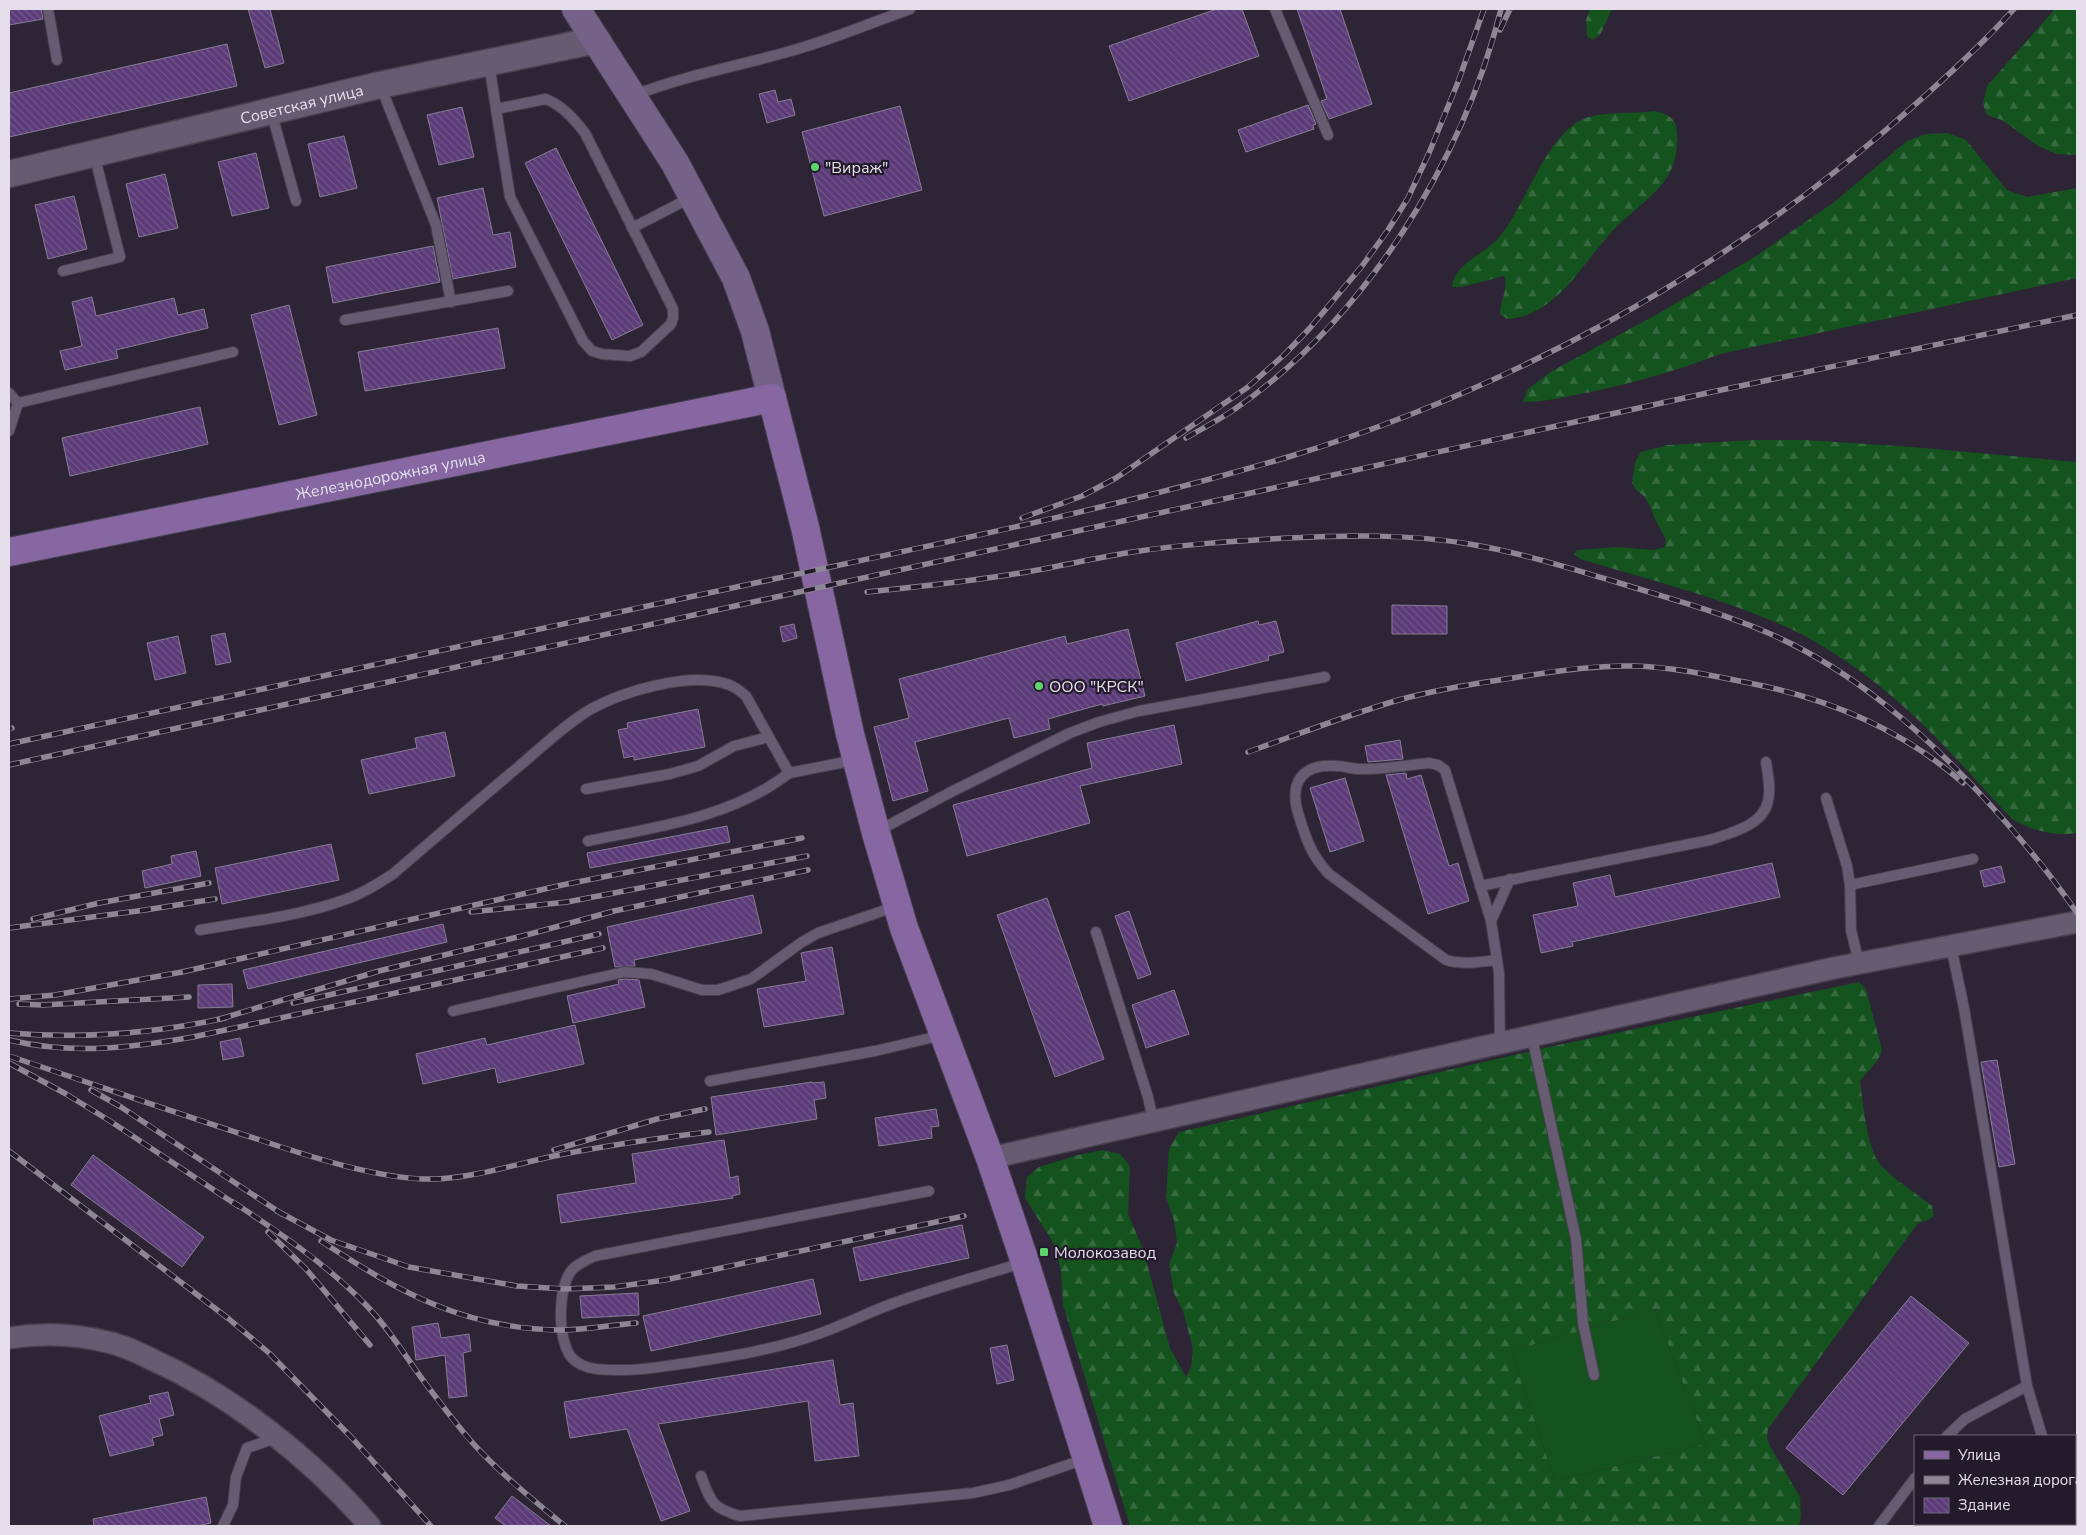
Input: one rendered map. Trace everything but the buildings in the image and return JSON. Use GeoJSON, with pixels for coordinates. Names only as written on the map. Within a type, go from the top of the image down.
{"type":"FeatureCollection","features":[{"type":"Feature","properties":{"kind":"main road"},"geometry":{"type":"LineString","coordinates":[[576,9],[675,163],[736,278],[747,305],[802,519],[856,759],[876,833],[898,906],[990,1158],[1025,1262],[1108,1526]]}},
{"type":"Feature","properties":{"kind":"main road","name":"Железнодорожная улица"},"geometry":{"type":"LineString","coordinates":[[9,552],[772,398]]}},
{"type":"Feature","properties":{"kind":"street","name":"Советская улица"},"geometry":{"type":"LineString","coordinates":[[9,174],[380,84],[596,40]]}},
{"type":"Feature","properties":{"kind":"street"},"geometry":{"type":"LineString","coordinates":[[990,1158],[1859,963],[2077,922]]}},
{"type":"Feature","properties":{"kind":"street"},"geometry":{"type":"LineString","coordinates":[[9,1338],[70,1336],[100,1340],[124,1347],[171,1368],[222,1398],[276,1438],[327,1481],[370,1526]]}},
{"type":"Feature","properties":{"kind":"lane"},"geometry":{"type":"LineString","coordinates":[[48,9],[57,60]]}},
{"type":"Feature","properties":{"kind":"lane"},"geometry":{"type":"LineString","coordinates":[[632,96],[689,76],[789,52],[910,9]]}},
{"type":"Feature","properties":{"kind":"lane"},"geometry":{"type":"LineString","coordinates":[[1275,9],[1328,134]]}},
{"type":"Feature","properties":{"kind":"lane"},"geometry":{"type":"LineString","coordinates":[[488,62],[510,198],[583,341],[592,351],[602,354],[630,356],[642,352],[671,324],[673,310],[585,133],[574,119],[557,104],[546,99],[496,109]]}},
{"type":"Feature","properties":{"kind":"lane"},"geometry":{"type":"LineString","coordinates":[[380,84],[436,225],[451,302]]}},
{"type":"Feature","properties":{"kind":"lane"},"geometry":{"type":"LineString","coordinates":[[271,110],[296,201]]}},
{"type":"Feature","properties":{"kind":"lane"},"geometry":{"type":"LineString","coordinates":[[62,270],[120,257],[94,154]]}},
{"type":"Feature","properties":{"kind":"lane"},"geometry":{"type":"LineString","coordinates":[[632,228],[693,196]]}},
{"type":"Feature","properties":{"kind":"lane"},"geometry":{"type":"LineString","coordinates":[[345,320],[508,291]]}},
{"type":"Feature","properties":{"kind":"lane"},"geometry":{"type":"LineString","coordinates":[[18,403],[233,352]]}},
{"type":"Feature","properties":{"kind":"lane"},"geometry":{"type":"LineString","coordinates":[[9,392],[18,403]]}},
{"type":"Feature","properties":{"kind":"lane"},"geometry":{"type":"LineString","coordinates":[[9,431],[18,403]]}},
{"type":"Feature","properties":{"kind":"lane"},"geometry":{"type":"LineString","coordinates":[[876,833],[951,792],[1070,733],[1099,722],[1139,711],[1325,677]]}},
{"type":"Feature","properties":{"kind":"lane"},"geometry":{"type":"LineString","coordinates":[[200,930],[320,908],[372,888],[393,874],[570,723],[591,709],[618,697],[654,686],[711,680],[736,687],[746,696],[789,772]]}},
{"type":"Feature","properties":{"kind":"lane"},"geometry":{"type":"LineString","coordinates":[[586,789],[670,774],[698,766],[734,746],[769,737]]}},
{"type":"Feature","properties":{"kind":"lane"},"geometry":{"type":"LineString","coordinates":[[588,841],[668,824],[714,811],[772,786],[789,772],[856,759]]}},
{"type":"Feature","properties":{"kind":"lane"},"geometry":{"type":"LineString","coordinates":[[1480,886],[1710,840],[1738,830],[1758,818],[1768,802],[1769,790],[1766,762]]}},
{"type":"Feature","properties":{"kind":"lane"},"geometry":{"type":"LineString","coordinates":[[1497,960],[1467,963],[1455,963],[1446,960],[1329,874],[1317,862],[1309,848],[1296,805],[1296,784],[1301,777],[1312,769],[1324,766],[1359,769],[1429,763],[1438,765],[1445,770],[1491,921],[1497,960],[1500,996],[1500,1044]]}},
{"type":"Feature","properties":{"kind":"lane"},"geometry":{"type":"LineString","coordinates":[[1826,798],[1847,866],[1850,885],[1851,930],[1859,963]]}},
{"type":"Feature","properties":{"kind":"lane"},"geometry":{"type":"LineString","coordinates":[[1850,885],[1973,860]]}},
{"type":"Feature","properties":{"kind":"lane"},"geometry":{"type":"LineString","coordinates":[[1491,921],[1510,879]]}},
{"type":"Feature","properties":{"kind":"lane"},"geometry":{"type":"LineString","coordinates":[[453,1011],[624,972],[651,974],[684,986],[702,990],[718,990],[751,979],[818,932],[898,906]]}},
{"type":"Feature","properties":{"kind":"lane"},"geometry":{"type":"LineString","coordinates":[[1096,932],[1148,1097],[1153,1120]]}},
{"type":"Feature","properties":{"kind":"lane"},"geometry":{"type":"LineString","coordinates":[[1951,946],[1964,1008],[2027,1386],[2042,1435]]}},
{"type":"Feature","properties":{"kind":"lane"},"geometry":{"type":"LineString","coordinates":[[710,1081],[875,1052],[944,1034]]}},
{"type":"Feature","properties":{"kind":"lane"},"geometry":{"type":"LineString","coordinates":[[1532,1037],[1576,1239],[1583,1323],[1594,1375]]}},
{"type":"Feature","properties":{"kind":"lane"},"geometry":{"type":"LineString","coordinates":[[929,1191],[595,1256],[582,1262],[572,1270],[567,1279],[564,1289],[562,1330],[564,1344],[575,1361],[586,1366],[618,1370],[639,1370],[747,1354],[799,1341],[897,1302],[1025,1262]]}},
{"type":"Feature","properties":{"kind":"lane"},"geometry":{"type":"LineString","coordinates":[[1948,1435],[1965,1419],[2027,1386]]}},
{"type":"Feature","properties":{"kind":"lane"},"geometry":{"type":"LineString","coordinates":[[223,1526],[233,1505],[236,1477],[247,1448],[276,1438]]}},
{"type":"Feature","properties":{"kind":"lane"},"geometry":{"type":"LineString","coordinates":[[701,1476],[711,1501],[723,1511],[740,1516],[973,1493],[1009,1485],[1086,1458]]}},
{"type":"Feature","properties":{"kind":"lane"},"geometry":{"type":"LineString","coordinates":[[1878,1526],[1914,1479]]}},
{"type":"Feature","properties":{"kind":"green space"},"geometry":{"type":"Polygon","coordinates":[[[1590,9],[1612,9],[1600,35],[1592,40],[1587,36],[1586,20],[1590,9]]]}},
{"type":"Feature","properties":{"kind":"green space"},"geometry":{"type":"Polygon","coordinates":[[[2055,9],[2077,9],[2077,155],[2057,154],[2038,146],[2002,120],[1987,115],[1983,104],[1987,86],[2055,9]]]}},
{"type":"Feature","properties":{"kind":"green space"},"geometry":{"type":"Polygon","coordinates":[[[1654,111],[1671,118],[1677,129],[1676,152],[1672,168],[1656,192],[1610,234],[1577,275],[1553,299],[1539,309],[1524,316],[1507,319],[1500,314],[1505,290],[1504,276],[1462,287],[1452,287],[1458,271],[1494,242],[1510,223],[1545,159],[1566,131],[1586,118],[1615,113],[1654,111]]]}},
{"type":"Feature","properties":{"kind":"green space"},"geometry":{"type":"Polygon","coordinates":[[[1948,133],[1966,140],[2007,190],[2027,197],[2077,188],[2077,278],[1720,354],[1656,376],[1591,392],[1549,400],[1523,402],[1528,389],[1552,371],[1654,316],[1753,258],[1833,203],[1907,141],[1926,134],[1948,133]]]}},
{"type":"Feature","properties":{"kind":"green space"},"geometry":{"type":"Polygon","coordinates":[[[1754,440],[1806,440],[1912,447],[2077,462],[2077,833],[2043,832],[2012,819],[1914,716],[1857,669],[1812,640],[1764,617],[1686,590],[1580,559],[1574,554],[1577,550],[1618,547],[1653,550],[1665,547],[1666,540],[1650,506],[1632,483],[1635,462],[1641,452],[1668,445],[1754,440]]]}},
{"type":"Feature","properties":{"kind":"green space"},"geometry":{"type":"Polygon","coordinates":[[[1859,982],[1866,989],[1882,1050],[1876,1063],[1860,1081],[1870,1141],[1880,1164],[1886,1171],[1932,1206],[1934,1216],[1918,1223],[1768,1429],[1767,1437],[1770,1446],[1800,1497],[1801,1516],[1799,1526],[1130,1526],[1063,1305],[1061,1272],[1058,1259],[1052,1241],[1025,1198],[1027,1177],[1039,1167],[1078,1155],[1103,1150],[1120,1154],[1130,1166],[1128,1214],[1143,1249],[1170,1348],[1186,1377],[1191,1367],[1193,1349],[1183,1311],[1174,1293],[1169,1264],[1177,1243],[1174,1221],[1166,1197],[1169,1149],[1179,1132],[1549,1047],[1859,982]],[[1655,1309],[1511,1351],[1555,1481],[1706,1444],[1655,1309]]]}},
{"type":"Feature","properties":{"kind":"green space"},"geometry":{"type":"Polygon","coordinates":[[[1655,1309],[1706,1444],[1555,1481],[1511,1351],[1655,1309]]]}},
{"type":"Feature","properties":{"kind":"railway"},"geometry":{"type":"LineString","coordinates":[[1022,518],[1082,496],[1116,478],[1248,387],[1284,355],[1310,328],[1362,266],[1408,198],[1458,82],[1484,9]]}},
{"type":"Feature","properties":{"kind":"railway"},"geometry":{"type":"LineString","coordinates":[[1186,438],[1232,411],[1280,374],[1324,332],[1365,285],[1401,234],[1434,180],[1461,124],[1484,67],[1501,9]]}},
{"type":"Feature","properties":{"kind":"railway"},"geometry":{"type":"LineString","coordinates":[[1500,30],[1510,9]]}},
{"type":"Feature","properties":{"kind":"railway"},"geometry":{"type":"LineString","coordinates":[[9,744],[1086,511],[1288,457],[1370,430],[1450,398],[1528,363],[1605,324],[1679,281],[1751,234],[1820,183],[1887,129],[1984,41],[2014,9]]}},
{"type":"Feature","properties":{"kind":"railway"},"geometry":{"type":"LineString","coordinates":[[9,765],[1721,390],[2077,315]]}},
{"type":"Feature","properties":{"kind":"railway"},"geometry":{"type":"LineString","coordinates":[[867,592],[996,577],[1152,549],[1288,538],[1356,536],[1424,538],[1487,547],[1541,560],[1747,624],[1797,647],[1856,683],[1910,725],[1960,773],[2021,840],[2077,913]]}},
{"type":"Feature","properties":{"kind":"railway"},"geometry":{"type":"LineString","coordinates":[[1248,752],[1358,713],[1427,693],[1566,670],[1606,666],[1634,666],[1679,670],[1754,684],[1839,708],[1916,747],[1963,783]]}},
{"type":"Feature","properties":{"kind":"railway"},"geometry":{"type":"LineString","coordinates":[[9,999],[55,995],[182,972],[562,885],[802,838]]}},
{"type":"Feature","properties":{"kind":"railway"},"geometry":{"type":"LineString","coordinates":[[471,912],[567,902],[807,856]]}},
{"type":"Feature","properties":{"kind":"railway"},"geometry":{"type":"LineString","coordinates":[[220,1019],[379,971],[530,934],[614,911],[808,870]]}},
{"type":"Feature","properties":{"kind":"railway"},"geometry":{"type":"LineString","coordinates":[[33,919],[99,903],[209,883]]}},
{"type":"Feature","properties":{"kind":"railway"},"geometry":{"type":"LineString","coordinates":[[9,928],[215,899]]}},
{"type":"Feature","properties":{"kind":"railway"},"geometry":{"type":"LineString","coordinates":[[293,1003],[599,934]]}},
{"type":"Feature","properties":{"kind":"railway"},"geometry":{"type":"LineString","coordinates":[[9,1040],[33,1045],[78,1049],[124,1047],[169,1041],[603,948]]}},
{"type":"Feature","properties":{"kind":"railway"},"geometry":{"type":"LineString","coordinates":[[19,1004],[42,1005],[189,997]]}},
{"type":"Feature","properties":{"kind":"railway"},"geometry":{"type":"LineString","coordinates":[[9,1033],[37,1035],[117,1034],[171,1028],[225,1018]]}},
{"type":"Feature","properties":{"kind":"railway"},"geometry":{"type":"LineString","coordinates":[[9,1056],[302,1154],[348,1167],[416,1179],[468,1176],[578,1151],[709,1132]]}},
{"type":"Feature","properties":{"kind":"railway"},"geometry":{"type":"LineString","coordinates":[[9,1063],[66,1094],[110,1121],[238,1206]]}},
{"type":"Feature","properties":{"kind":"railway"},"geometry":{"type":"LineString","coordinates":[[91,1090],[121,1107],[282,1214]]}},
{"type":"Feature","properties":{"kind":"railway"},"geometry":{"type":"LineString","coordinates":[[554,1150],[657,1119],[705,1109]]}},
{"type":"Feature","properties":{"kind":"railway"},"geometry":{"type":"LineString","coordinates":[[9,1151],[229,1319],[269,1353],[352,1438],[431,1526]]}},
{"type":"Feature","properties":{"kind":"railway"},"geometry":{"type":"LineString","coordinates":[[233,1202],[302,1250],[350,1289],[392,1336],[456,1424],[476,1447],[513,1482],[565,1526]]}},
{"type":"Feature","properties":{"kind":"railway"},"geometry":{"type":"LineString","coordinates":[[277,1211],[331,1240],[409,1267],[517,1286],[564,1289],[614,1287],[665,1280],[964,1216]]}},
{"type":"Feature","properties":{"kind":"railway"},"geometry":{"type":"LineString","coordinates":[[268,1232],[306,1269],[370,1345]]}},
{"type":"Feature","properties":{"kind":"railway"},"geometry":{"type":"LineString","coordinates":[[321,1241],[406,1291],[463,1315],[493,1323],[525,1328],[560,1330],[636,1323]]}},
{"type":"Feature","properties":{"kind":"place","name":"\"Вираж\""},"geometry":{"type":"Point","coordinates":[815,167]}},
{"type":"Feature","properties":{"kind":"place","name":"ООО \"КРСК\""},"geometry":{"type":"Point","coordinates":[1039,686]}},
{"type":"Feature","properties":{"kind":"place","name":"Молокозавод"},"geometry":{"type":"Point","coordinates":[1044,1252]}}]}
